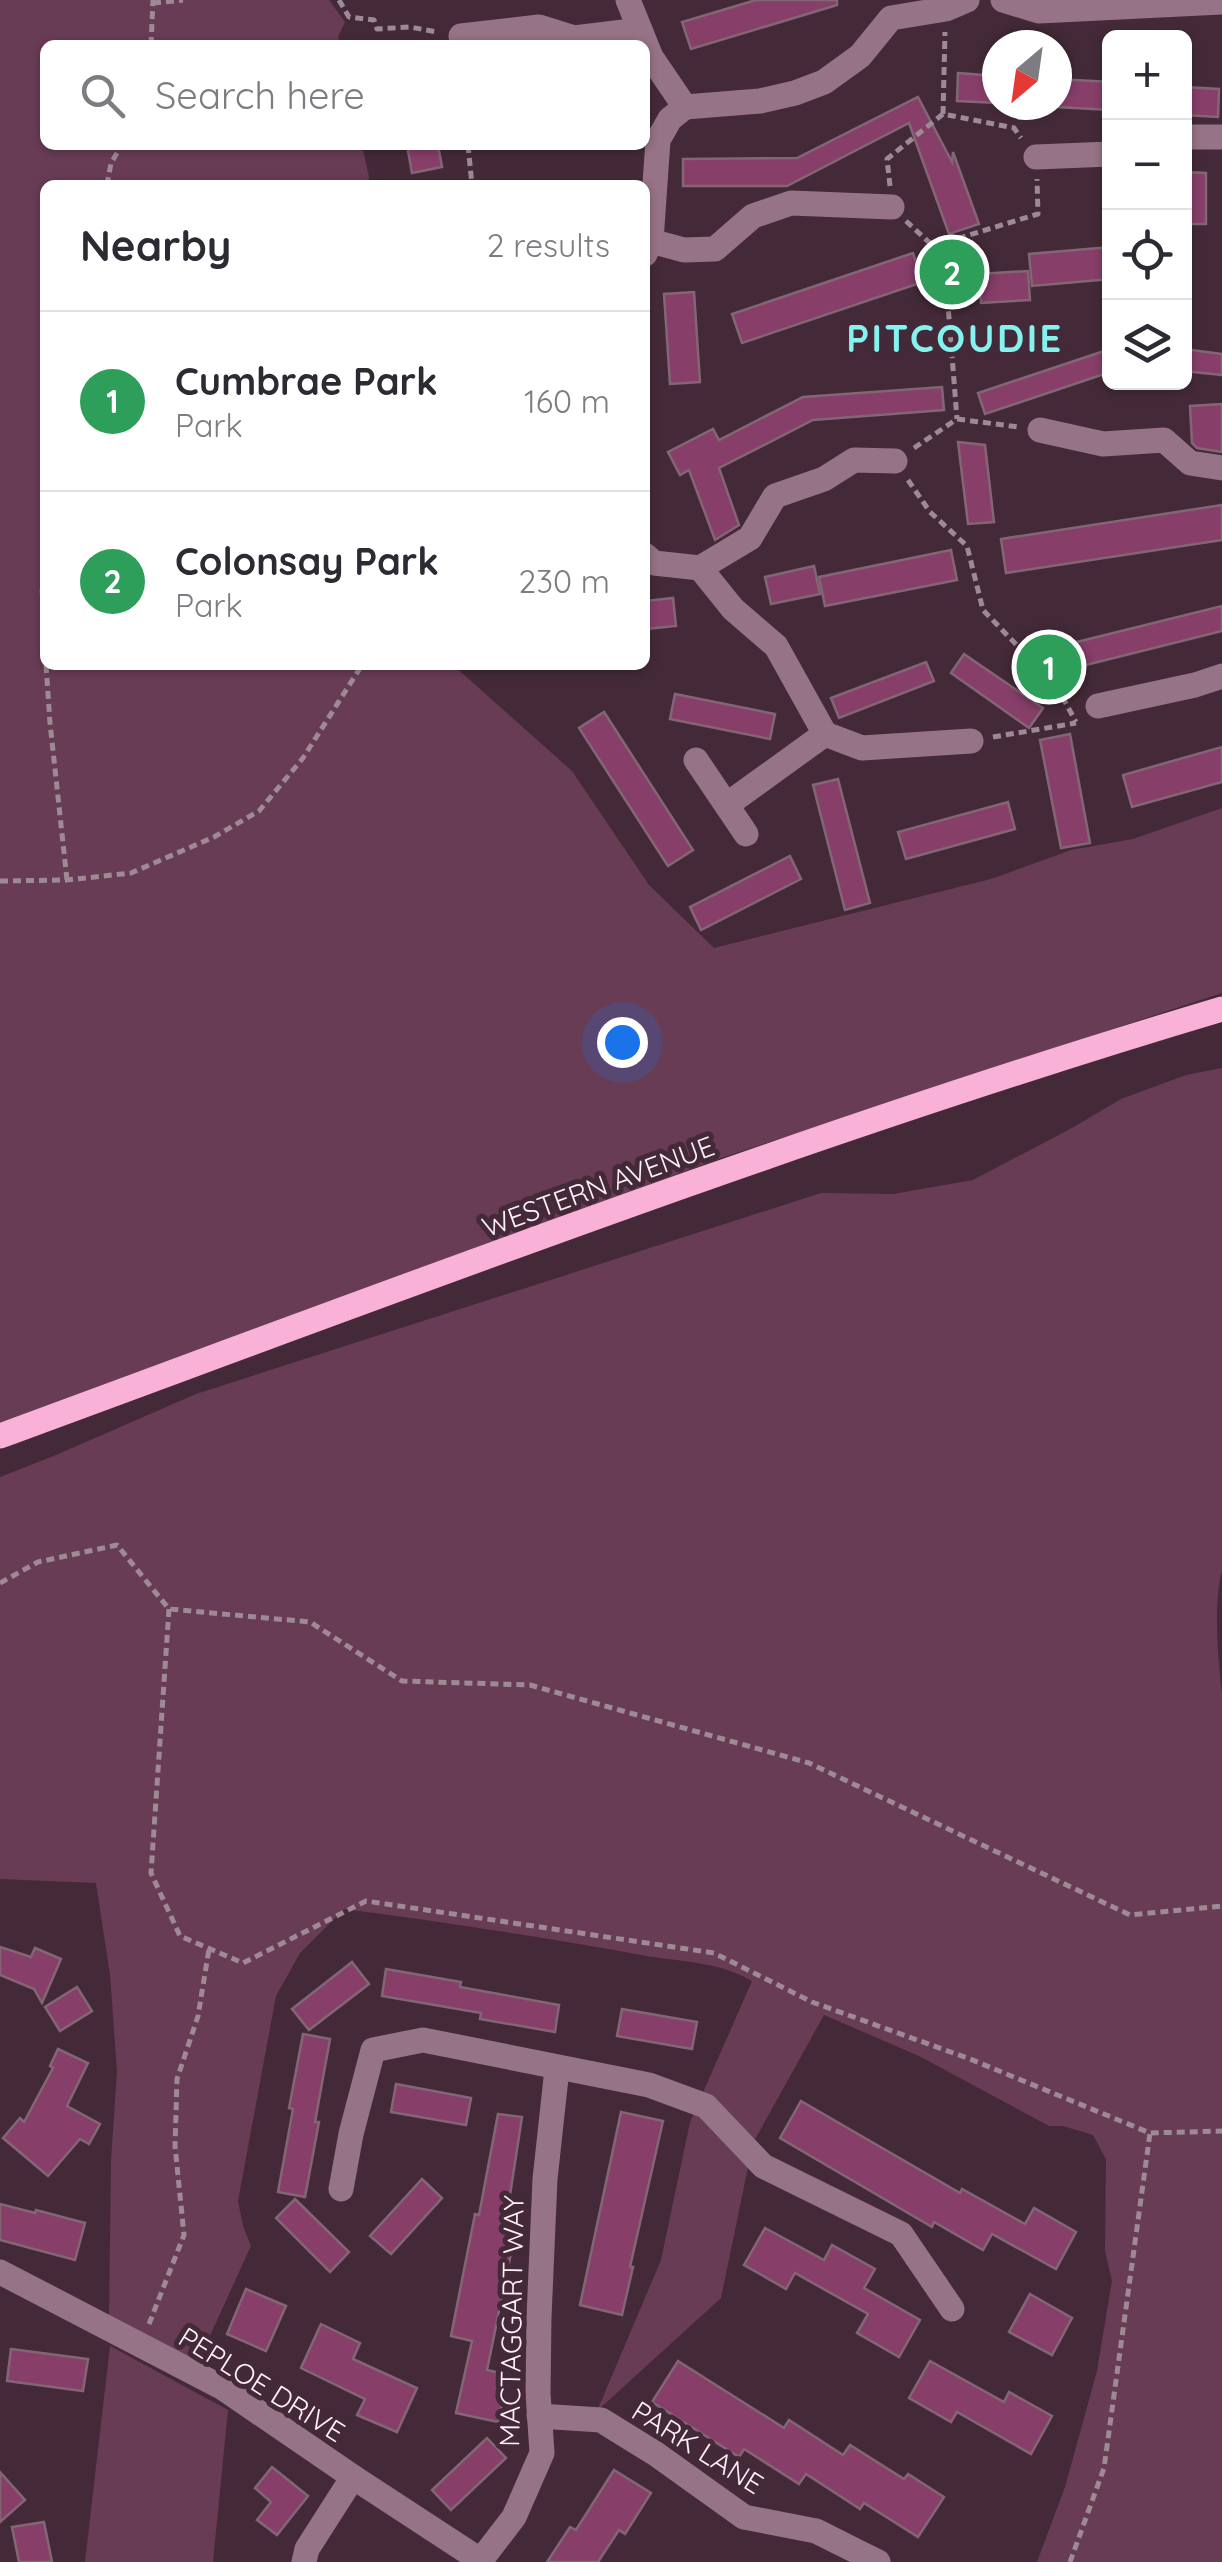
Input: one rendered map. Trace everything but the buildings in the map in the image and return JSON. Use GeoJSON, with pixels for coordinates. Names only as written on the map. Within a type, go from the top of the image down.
{"type":"FeatureCollection","features":[{"type":"Feature","properties":{"kind":"main road","name":"WESTERN AVENUE"},"geometry":{"type":"LineString","coordinates":[[0,1436],[647,1199],[1060,1058],[1222,1009]]}},
{"type":"Feature","properties":{"kind":"street"},"geometry":{"type":"LineString","coordinates":[[628,0],[644,40]]}},
{"type":"Feature","properties":{"kind":"street"},"geometry":{"type":"LineString","coordinates":[[1003,0],[1039,11],[1222,2]]}},
{"type":"Feature","properties":{"kind":"street"},"geometry":{"type":"LineString","coordinates":[[650,226],[658,140],[670,119],[686,107],[796,94],[824,82],[860,56],[888,9],[956,5]]}},
{"type":"Feature","properties":{"kind":"street"},"geometry":{"type":"LineString","coordinates":[[461,36],[539,27],[574,38],[640,30]]}},
{"type":"Feature","properties":{"kind":"street"},"geometry":{"type":"LineString","coordinates":[[650,55],[686,107]]}},
{"type":"Feature","properties":{"kind":"street"},"geometry":{"type":"LineString","coordinates":[[1192,137],[1222,137]]}},
{"type":"Feature","properties":{"kind":"street"},"geometry":{"type":"LineString","coordinates":[[1036,157],[1102,154]]}},
{"type":"Feature","properties":{"kind":"street"},"geometry":{"type":"LineString","coordinates":[[650,247],[716,249],[753,216],[791,203],[892,206]]}},
{"type":"Feature","properties":{"kind":"street"},"geometry":{"type":"LineString","coordinates":[[1040,430],[1104,444],[1164,440],[1190,464],[1222,468]]}},
{"type":"Feature","properties":{"kind":"street"},"geometry":{"type":"LineString","coordinates":[[650,559],[700,568],[750,538],[776,496],[824,479],[854,460],[895,461]]}},
{"type":"Feature","properties":{"kind":"street"},"geometry":{"type":"LineString","coordinates":[[700,568],[732,609],[776,646],[824,734],[862,748],[971,741]]}},
{"type":"Feature","properties":{"kind":"street"},"geometry":{"type":"LineString","coordinates":[[1098,706],[1222,676]]}},
{"type":"Feature","properties":{"kind":"street"},"geometry":{"type":"LineString","coordinates":[[731,802],[824,734]]}},
{"type":"Feature","properties":{"kind":"street"},"geometry":{"type":"LineString","coordinates":[[696,760],[731,802],[746,834]]}},
{"type":"Feature","properties":{"kind":"street"},"geometry":{"type":"LineString","coordinates":[[340,2189],[374,2050],[423,2040],[649,2085],[706,2106],[764,2166],[901,2234],[952,2308]]}},
{"type":"Feature","properties":{"kind":"street","name":"MACTAGGART WAY"},"geometry":{"type":"LineString","coordinates":[[482,2561],[514,2517],[542,2453],[539,2317],[545,2179],[557,2068]]}},
{"type":"Feature","properties":{"kind":"street","name":"PEPLOE DRIVE"},"geometry":{"type":"LineString","coordinates":[[0,2272],[223,2388],[482,2561]]}},
{"type":"Feature","properties":{"kind":"street","name":"PARK LANE"},"geometry":{"type":"LineString","coordinates":[[539,2416],[601,2420],[744,2517],[816,2530],[878,2562]]}},
{"type":"Feature","properties":{"kind":"street"},"geometry":{"type":"LineString","coordinates":[[304,2562],[307,2549],[353,2478]]}},
{"type":"Feature","properties":{"kind":"path"},"geometry":{"type":"LineString","coordinates":[[151,40],[153,1],[182,0]]}},
{"type":"Feature","properties":{"kind":"path"},"geometry":{"type":"LineString","coordinates":[[338,0],[349,17],[374,20],[377,29],[410,27],[461,36]]}},
{"type":"Feature","properties":{"kind":"path"},"geometry":{"type":"LineString","coordinates":[[956,5],[942,114],[887,159],[892,206],[933,246],[948,305],[957,419]]}},
{"type":"Feature","properties":{"kind":"path"},"geometry":{"type":"LineString","coordinates":[[933,246],[1038,214],[1036,157],[1014,128],[942,114]]}},
{"type":"Feature","properties":{"kind":"path"},"geometry":{"type":"LineString","coordinates":[[108,180],[110,163],[119,150]]}},
{"type":"Feature","properties":{"kind":"path"},"geometry":{"type":"LineString","coordinates":[[468,150],[472,180]]}},
{"type":"Feature","properties":{"kind":"path"},"geometry":{"type":"LineString","coordinates":[[1040,430],[957,419],[895,461],[930,512],[967,546],[983,610],[1056,686],[1076,722]]}},
{"type":"Feature","properties":{"kind":"path"},"geometry":{"type":"LineString","coordinates":[[46,670],[67,880]]}},
{"type":"Feature","properties":{"kind":"path"},"geometry":{"type":"LineString","coordinates":[[0,881],[131,874],[214,837],[259,811],[303,758],[359,670]]}},
{"type":"Feature","properties":{"kind":"path"},"geometry":{"type":"LineString","coordinates":[[971,741],[1076,722],[1098,706]]}},
{"type":"Feature","properties":{"kind":"path"},"geometry":{"type":"LineString","coordinates":[[0,1583],[38,1562],[117,1545],[170,1609],[151,1874],[180,1936],[243,1963],[366,1901],[714,1953],[812,2002],[970,2058],[1150,2134],[1222,2131]]}},
{"type":"Feature","properties":{"kind":"path"},"geometry":{"type":"LineString","coordinates":[[170,1609],[310,1622],[402,1681],[530,1685],[809,1762],[1130,1915],[1222,1906]]}},
{"type":"Feature","properties":{"kind":"path"},"geometry":{"type":"LineString","coordinates":[[142,2345],[184,2235],[174,2146],[176,2079],[198,2016],[208,1948]]}},
{"type":"Feature","properties":{"kind":"path"},"geometry":{"type":"LineString","coordinates":[[1070,2562],[1104,2468],[1150,2134]]}},
{"type":"Feature","properties":{"kind":"shaded area"},"geometry":{"type":"Polygon","coordinates":[[[0,0],[329,0],[345,22],[339,40],[40,40],[40,150],[363,150],[369,177],[40,180],[40,670],[459,670],[572,771],[649,885],[714,948],[991,879],[1071,850],[1133,839],[1222,808],[1222,993],[718,1159],[0,1425],[0,0]]]}},
{"type":"Feature","properties":{"kind":"shaded area"},"geometry":{"type":"Polygon","coordinates":[[[1222,1068],[1222,1571],[1217,1615],[1222,1694],[1222,2562],[1037,2562],[1065,2487],[1097,2371],[1112,2281],[1105,2251],[1106,2159],[1093,2135],[1049,2126],[919,2056],[824,2015],[753,2143],[721,2298],[597,2411],[661,2260],[690,2122],[752,1981],[712,1966],[344,1909],[300,1953],[276,1996],[238,2201],[251,2246],[198,2362],[109,2316],[111,2161],[117,2071],[110,1975],[96,1883],[0,1879],[0,1477],[196,1394],[821,1193],[893,1194],[973,1180],[1121,1099],[1186,1075],[1222,1068]]]}},
{"type":"Feature","properties":{"kind":"shaded area"},"geometry":{"type":"Polygon","coordinates":[[[110,2346],[228,2410],[213,2562],[85,2562],[110,2346]]]}},
{"type":"Feature","properties":{"kind":"place","name":"Colonsay Park"},"geometry":{"type":"Point","coordinates":[952,272]}},
{"type":"Feature","properties":{"kind":"place","name":"Cumbrae Park"},"geometry":{"type":"Point","coordinates":[1049,667]}},
{"type":"Feature","properties":{"kind":"district","name":"PITCOUDIE"},"geometry":{"type":"Point","coordinates":[955,338]}}]}
